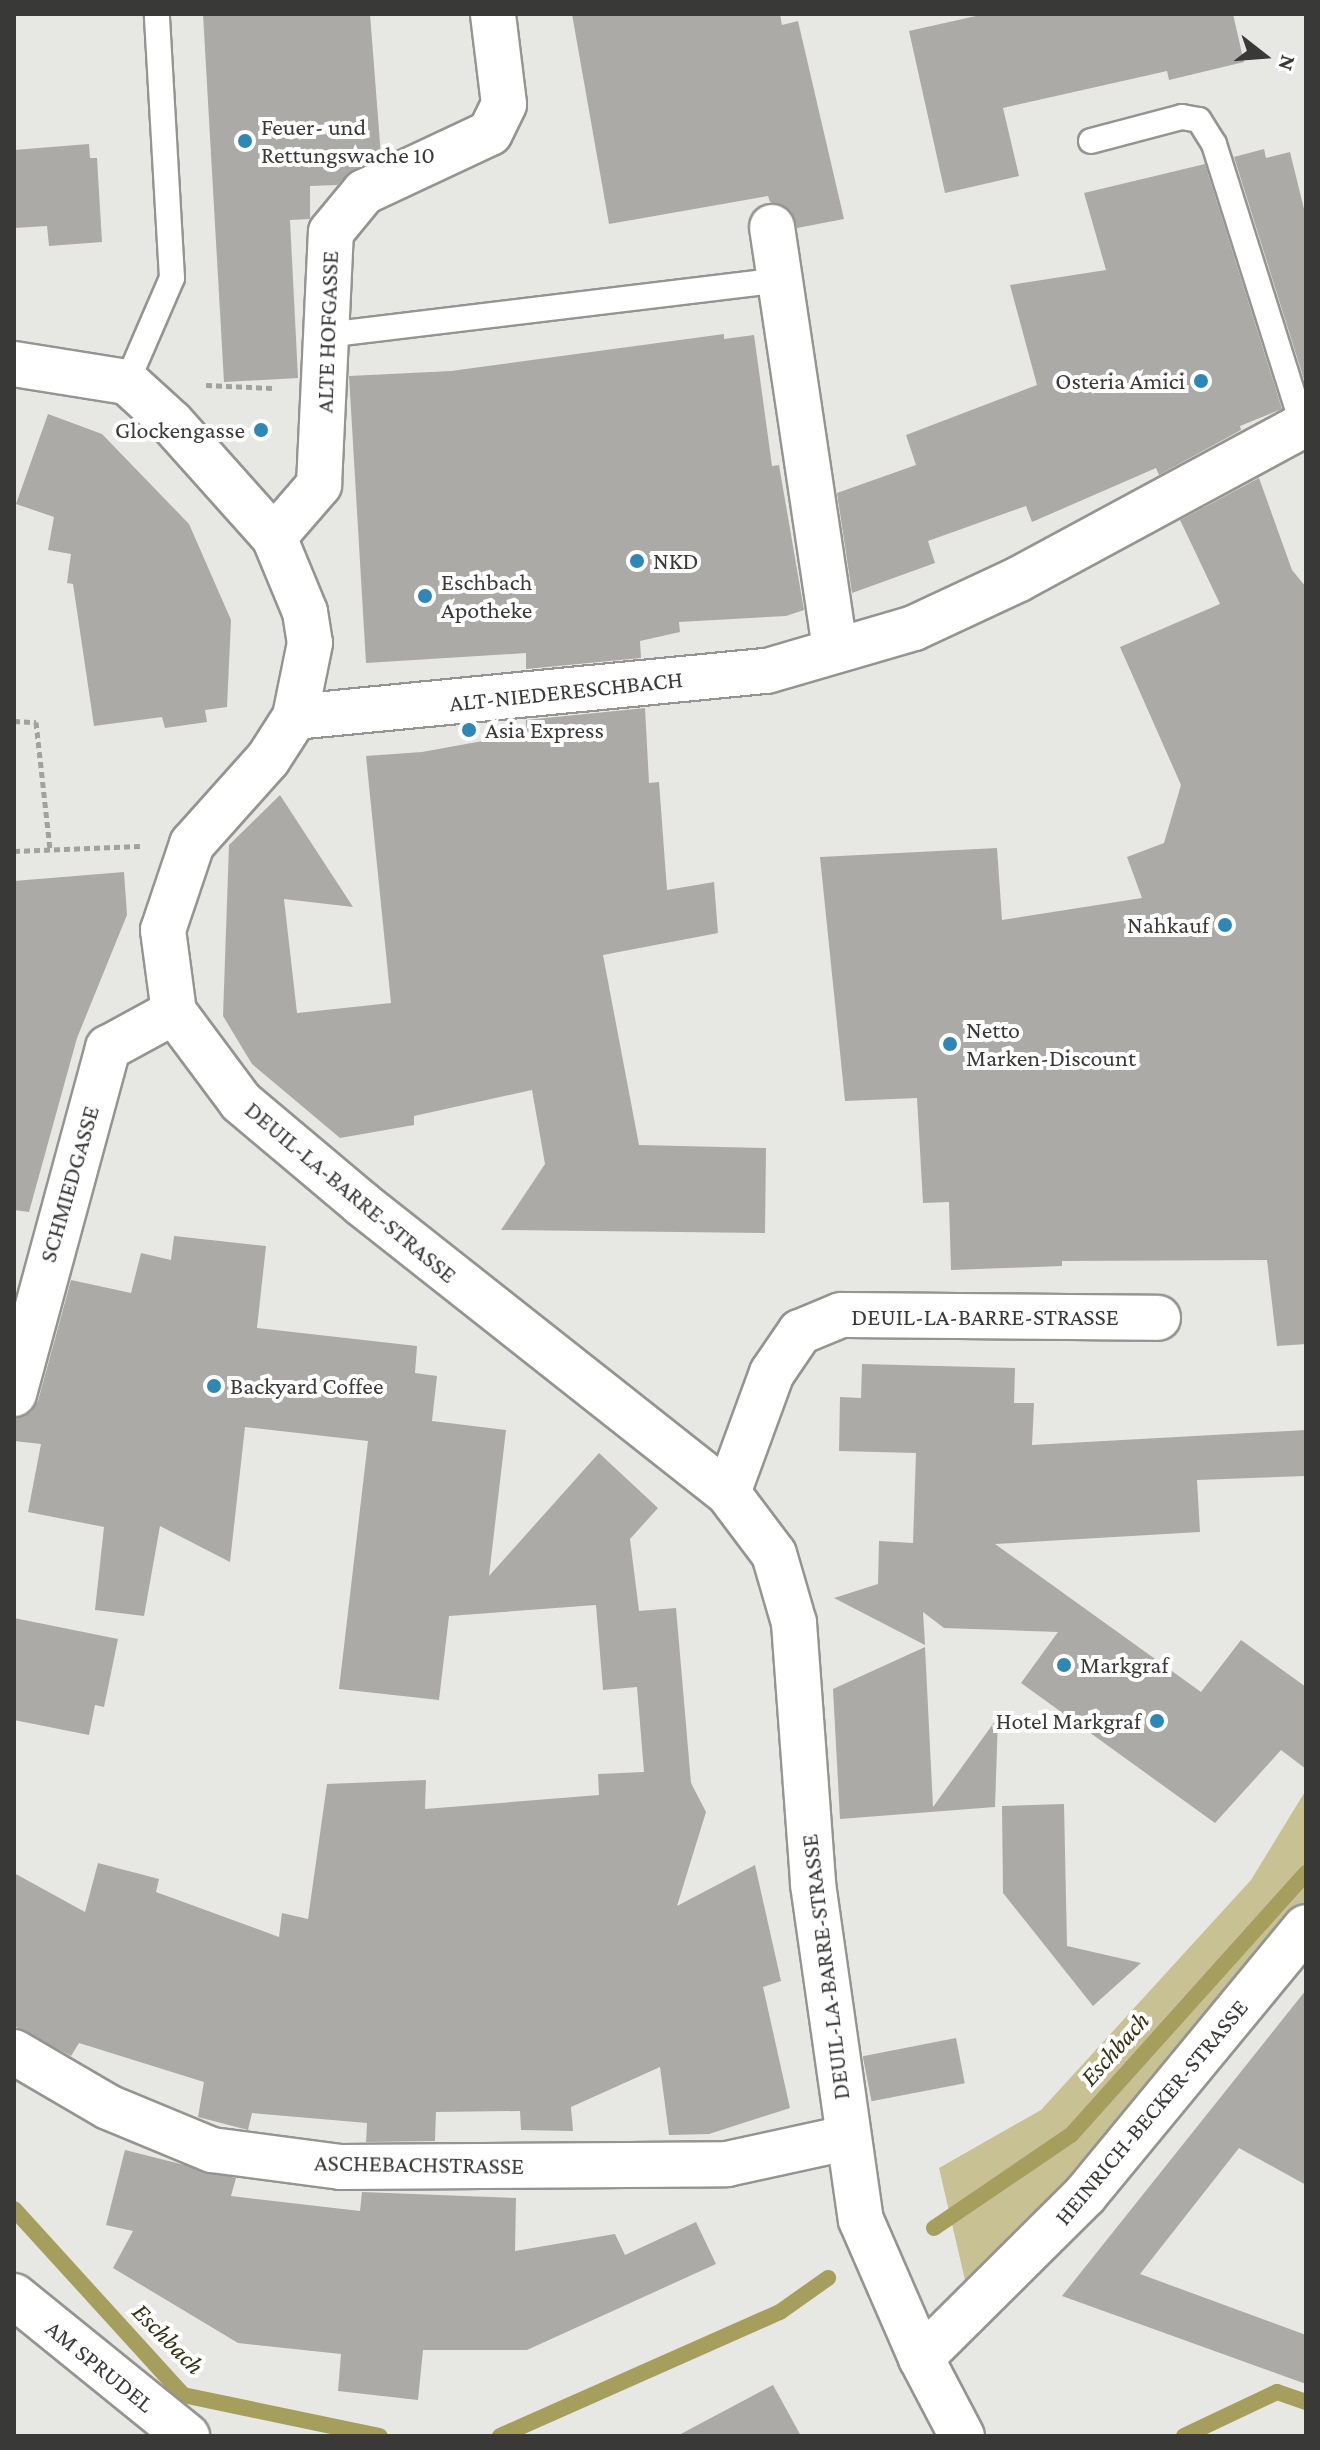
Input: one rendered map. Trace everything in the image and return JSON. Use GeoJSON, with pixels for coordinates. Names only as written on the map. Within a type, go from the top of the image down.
{"type":"FeatureCollection","features":[{"type":"Feature","properties":{"kind":"street","name":"ALTE HOFGASSE"},"geometry":{"type":"LineString","coordinates":[[274,537],[319,485],[331,232],[364,192],[490,133],[504,104],[493,14]]}},
{"type":"Feature","properties":{"kind":"street"},"geometry":{"type":"LineString","coordinates":[[772,227],[835,649]]}},
{"type":"Feature","properties":{"kind":"street"},"geometry":{"type":"LineString","coordinates":[[14,364],[127,382]]}},
{"type":"Feature","properties":{"kind":"street","name":"DEUIL-LA-BARRE-STRASSE"},"geometry":{"type":"LineString","coordinates":[[127,382],[171,422],[274,537],[305,612],[310,643],[295,717],[268,759],[192,844],[163,930],[174,1012],[241,1102],[362,1204],[728,1493],[774,1554],[794,1623],[813,1884],[846,2138],[861,2220],[921,2358],[962,2436]]}},
{"type":"Feature","properties":{"kind":"street","name":"ALT-NIEDERESCHBACH"},"geometry":{"type":"LineString","coordinates":[[295,717],[767,671],[914,628],[1006,586],[1304,425]]}},
{"type":"Feature","properties":{"kind":"street","name":"SCHMIEDGASSE"},"geometry":{"type":"LineString","coordinates":[[14,1394],[108,1048],[174,1012]]}},
{"type":"Feature","properties":{"kind":"street","name":"DEUIL-LA-BARRE-STRASSE"},"geometry":{"type":"LineString","coordinates":[[728,1493],[772,1373],[800,1332],[841,1315],[1158,1318]]}},
{"type":"Feature","properties":{"kind":"street","name":"HEINRICH-BECKER-STRASSE"},"geometry":{"type":"LineString","coordinates":[[921,2358],[1085,2195],[1306,1927]]}},
{"type":"Feature","properties":{"kind":"street","name":"ASCHEBACHSTRASSE"},"geometry":{"type":"LineString","coordinates":[[14,2052],[108,2107],[212,2150],[341,2167],[727,2164],[846,2138]]}},
{"type":"Feature","properties":{"kind":"street","name":"AM SPRUDEL"},"geometry":{"type":"LineString","coordinates":[[14,2296],[187,2436]]}},
{"type":"Feature","properties":{"kind":"lane"},"geometry":{"type":"LineString","coordinates":[[127,382],[172,278],[157,14]]}},
{"type":"Feature","properties":{"kind":"lane"},"geometry":{"type":"LineString","coordinates":[[1091,141],[1182,117],[1199,120],[1214,144],[1304,425]]}},
{"type":"Feature","properties":{"kind":"lane"},"geometry":{"type":"LineString","coordinates":[[327,335],[780,280]]}},
{"type":"Feature","properties":{"kind":"path"},"geometry":{"type":"LineString","coordinates":[[203,385],[325,390]]}},
{"type":"Feature","properties":{"kind":"path"},"geometry":{"type":"LineString","coordinates":[[14,721],[36,722],[50,849]]}},
{"type":"Feature","properties":{"kind":"path"},"geometry":{"type":"LineString","coordinates":[[14,851],[192,844]]}},
{"type":"Feature","properties":{"kind":"shaded area"},"geometry":{"type":"Polygon","coordinates":[[[1306,1790],[1306,1916],[1088,2185],[965,2280],[939,2168],[1041,2110],[1251,1880],[1306,1790]]]}},
{"type":"Feature","properties":{"kind":"building"},"geometry":{"type":"Polygon","coordinates":[[[203,14],[370,14],[381,156],[353,170],[337,185],[310,186],[310,219],[290,220],[298,378],[224,382],[203,14]]]}},
{"type":"Feature","properties":{"kind":"building"},"geometry":{"type":"Polygon","coordinates":[[[572,14],[780,14],[782,25],[798,21],[844,219],[797,228],[791,211],[770,202],[768,196],[609,224],[572,14]]]}},
{"type":"Feature","properties":{"kind":"building"},"geometry":{"type":"Polygon","coordinates":[[[985,14],[1233,14],[1244,62],[1169,80],[1167,71],[1003,108],[1019,176],[945,193],[909,31],[985,14]]]}},
{"type":"Feature","properties":{"kind":"building"},"geometry":{"type":"Polygon","coordinates":[[[89,144],[90,158],[97,158],[102,242],[49,246],[47,226],[14,228],[14,150],[89,144]]]}},
{"type":"Feature","properties":{"kind":"building"},"geometry":{"type":"Polygon","coordinates":[[[1264,149],[1266,158],[1290,152],[1306,217],[1306,386],[1234,157],[1264,149]]]}},
{"type":"Feature","properties":{"kind":"building"},"geometry":{"type":"Polygon","coordinates":[[[1205,164],[1282,409],[1240,426],[1241,430],[1159,475],[1156,468],[1032,522],[1026,506],[928,541],[935,563],[852,593],[837,493],[916,465],[906,435],[1037,385],[1010,285],[1106,270],[1084,193],[1205,164]]]}},
{"type":"Feature","properties":{"kind":"building"},"geometry":{"type":"Polygon","coordinates":[[[724,334],[724,339],[754,335],[772,466],[779,465],[804,610],[786,616],[679,622],[680,632],[640,641],[641,658],[526,669],[526,653],[366,663],[349,376],[451,371],[724,334]]]}},
{"type":"Feature","properties":{"kind":"building"},"geometry":{"type":"Polygon","coordinates":[[[48,414],[102,434],[189,524],[231,620],[227,707],[205,710],[207,722],[165,728],[162,717],[94,726],[73,584],[67,583],[71,554],[48,550],[54,517],[16,504],[48,414]]]}},
{"type":"Feature","properties":{"kind":"building"},"geometry":{"type":"Polygon","coordinates":[[[1259,478],[1292,570],[1306,587],[1306,1344],[1277,1346],[1267,1260],[1062,1261],[1062,1266],[951,1270],[949,1202],[923,1203],[917,1098],[845,1101],[820,857],[997,848],[1002,920],[1142,898],[1127,857],[1164,843],[1181,785],[1120,647],[1220,604],[1180,520],[1259,478]]]}},
{"type":"Feature","properties":{"kind":"building"},"geometry":{"type":"Polygon","coordinates":[[[645,708],[649,783],[659,782],[667,890],[714,882],[718,933],[603,955],[639,1145],[766,1148],[765,1233],[501,1230],[545,1164],[532,1090],[414,1116],[414,1125],[340,1138],[252,1064],[223,1016],[229,845],[280,795],[353,907],[284,899],[297,1013],[391,1003],[366,756],[422,752],[526,733],[526,720],[645,708]]]}},
{"type":"Feature","properties":{"kind":"building"},"geometry":{"type":"Polygon","coordinates":[[[124,872],[127,915],[77,1038],[29,1212],[14,1210],[14,881],[124,872]]]}},
{"type":"Feature","properties":{"kind":"building"},"geometry":{"type":"Polygon","coordinates":[[[174,1236],[266,1246],[257,1328],[417,1346],[415,1373],[437,1376],[432,1421],[506,1430],[489,1576],[599,1453],[658,1508],[630,1539],[639,1611],[676,1608],[691,1783],[706,1812],[677,1906],[755,1865],[781,1981],[763,1987],[790,2108],[709,2134],[669,2135],[660,2067],[571,2107],[573,2131],[521,2130],[520,2111],[436,2112],[435,2141],[366,2142],[367,2123],[252,2113],[248,2130],[198,2117],[204,2082],[79,2043],[71,2056],[14,2026],[14,1873],[85,1912],[98,1863],[159,1879],[156,1892],[279,1937],[282,1913],[308,1919],[327,1784],[426,1780],[425,1809],[599,1795],[598,1774],[644,1772],[637,1687],[603,1690],[596,1605],[449,1616],[439,1700],[339,1689],[368,1441],[245,1427],[230,1562],[160,1526],[144,1616],[95,1610],[104,1527],[28,1512],[41,1444],[14,1441],[14,1418],[31,1412],[38,1401],[71,1280],[131,1293],[141,1253],[171,1260],[174,1236]]]}},
{"type":"Feature","properties":{"kind":"building"},"geometry":{"type":"Polygon","coordinates":[[[862,1364],[1015,1368],[1014,1403],[1034,1403],[1032,1445],[1306,1430],[1306,1476],[1197,1480],[1200,1532],[995,1544],[1201,1692],[1241,1640],[1306,1687],[1306,1769],[1281,1750],[1215,1823],[1021,1683],[1058,1632],[944,1628],[923,1612],[925,1645],[834,1598],[878,1584],[879,1541],[913,1543],[916,1453],[839,1451],[840,1397],[861,1398],[862,1364]]]}},
{"type":"Feature","properties":{"kind":"building"},"geometry":{"type":"Polygon","coordinates":[[[14,1618],[118,1639],[104,1707],[95,1705],[89,1735],[14,1720],[14,1618]]]}},
{"type":"Feature","properties":{"kind":"building"},"geometry":{"type":"Polygon","coordinates":[[[925,1647],[933,1807],[998,1717],[995,1807],[840,1819],[833,1689],[925,1647]]]}},
{"type":"Feature","properties":{"kind":"building"},"geometry":{"type":"Polygon","coordinates":[[[1064,1804],[1067,1946],[1141,1963],[1093,2006],[1003,1893],[1002,1806],[1064,1804]]]}},
{"type":"Feature","properties":{"kind":"building"},"geometry":{"type":"Polygon","coordinates":[[[1306,1990],[1306,2185],[1239,2148],[1140,2274],[1306,2335],[1306,2384],[1062,2296],[1306,1990]]]}},
{"type":"Feature","properties":{"kind":"building"},"geometry":{"type":"Polygon","coordinates":[[[956,2038],[965,2083],[872,2101],[863,2056],[956,2038]]]}},
{"type":"Feature","properties":{"kind":"building"},"geometry":{"type":"Polygon","coordinates":[[[125,2150],[236,2178],[231,2196],[360,2211],[362,2192],[516,2198],[515,2251],[615,2234],[625,2255],[696,2222],[716,2264],[527,2350],[423,2350],[418,2400],[338,2391],[341,2354],[238,2343],[113,2268],[133,2231],[106,2225],[125,2150]]]}},
{"type":"Feature","properties":{"kind":"building"},"geometry":{"type":"Polygon","coordinates":[[[773,2385],[801,2436],[677,2436],[773,2385]]]}},
{"type":"Feature","properties":{"kind":"waterway","name":"Eschbach"},"geometry":{"type":"LineString","coordinates":[[934,2228],[1071,2135],[1306,1873]]}},
{"type":"Feature","properties":{"kind":"waterway","name":"Eschbach"},"geometry":{"type":"LineString","coordinates":[[14,2209],[183,2395],[380,2436]]}},
{"type":"Feature","properties":{"kind":"waterway","name":"Eschbach"},"geometry":{"type":"LineString","coordinates":[[500,2436],[780,2312],[828,2278]]}},
{"type":"Feature","properties":{"kind":"waterway"},"geometry":{"type":"LineString","coordinates":[[1184,2436],[1277,2392],[1306,2402]]}},
{"type":"Feature","properties":{"kind":"place","name":"Feuer- und Rettungswache 10"},"geometry":{"type":"Point","coordinates":[245,141]}},
{"type":"Feature","properties":{"kind":"place","name":"Osteria Amici"},"geometry":{"type":"Point","coordinates":[1201,381]}},
{"type":"Feature","properties":{"kind":"place","name":"Glockengasse"},"geometry":{"type":"Point","coordinates":[261,430]}},
{"type":"Feature","properties":{"kind":"place","name":"NKD"},"geometry":{"type":"Point","coordinates":[637,561]}},
{"type":"Feature","properties":{"kind":"place","name":"Eschbach Apotheke"},"geometry":{"type":"Point","coordinates":[425,596]}},
{"type":"Feature","properties":{"kind":"place","name":"Asia Express"},"geometry":{"type":"Point","coordinates":[469,730]}},
{"type":"Feature","properties":{"kind":"place","name":"Nahkauf"},"geometry":{"type":"Point","coordinates":[1225,925]}},
{"type":"Feature","properties":{"kind":"place","name":"Netto Marken-Discount"},"geometry":{"type":"Point","coordinates":[950,1044]}},
{"type":"Feature","properties":{"kind":"place","name":"Backyard Coffee"},"geometry":{"type":"Point","coordinates":[214,1386]}},
{"type":"Feature","properties":{"kind":"place","name":"Markgraf"},"geometry":{"type":"Point","coordinates":[1064,1665]}},
{"type":"Feature","properties":{"kind":"place","name":"Hotel Markgraf"},"geometry":{"type":"Point","coordinates":[1157,1721]}}]}
